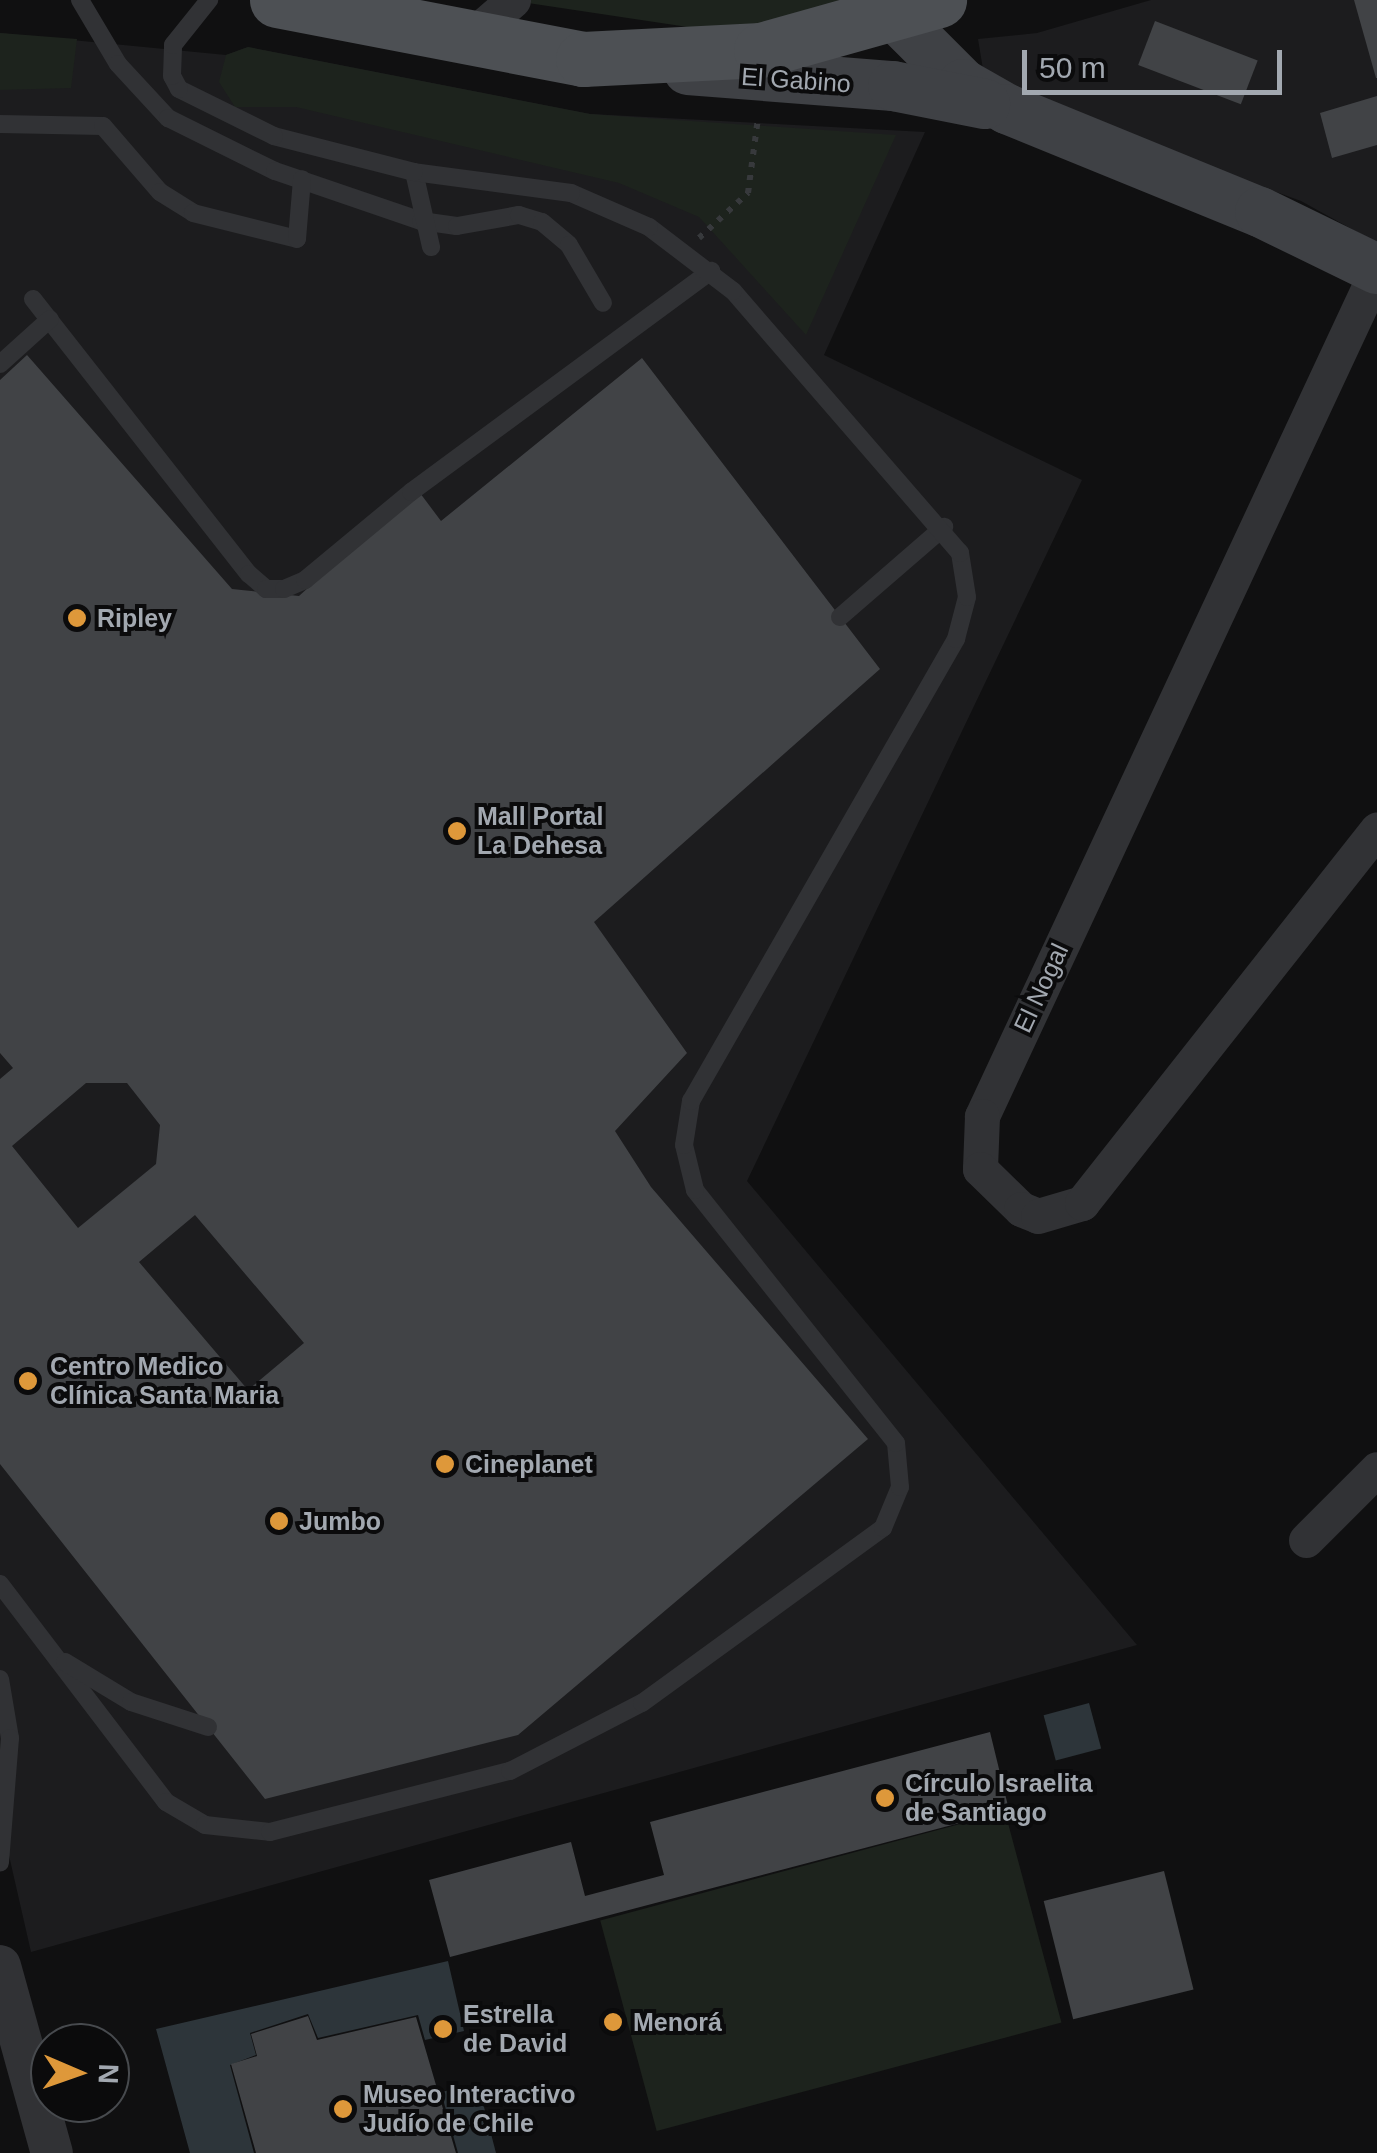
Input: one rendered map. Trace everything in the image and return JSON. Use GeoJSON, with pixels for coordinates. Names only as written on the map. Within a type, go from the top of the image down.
{"type":"FeatureCollection","features":[{"type":"Feature","properties":{"kind":"main road"},"geometry":{"type":"LineString","coordinates":[[277,0],[467,40],[583,59],[761,50],[904,5]]}},
{"type":"Feature","properties":{"kind":"main road","name":"El Gabino"},"geometry":{"type":"LineString","coordinates":[[904,5],[963,84],[1007,108],[1260,212],[1377,269]]}},
{"type":"Feature","properties":{"kind":"main road","name":"El Gabino"},"geometry":{"type":"LineString","coordinates":[[583,59],[893,86],[1007,108]]}},
{"type":"Feature","properties":{"kind":"street"},"geometry":{"type":"LineString","coordinates":[[467,40],[513,0]]}},
{"type":"Feature","properties":{"kind":"street","name":"El Nogal"},"geometry":{"type":"LineString","coordinates":[[1377,269],[982,1116],[980,1170],[1021,1209],[1038,1216],[1082,1203],[1377,828]]}},
{"type":"Feature","properties":{"kind":"street"},"geometry":{"type":"LineString","coordinates":[[1306,1540],[1377,1469]]}},
{"type":"Feature","properties":{"kind":"street"},"geometry":{"type":"LineString","coordinates":[[0,1966],[52,2153]]}},
{"type":"Feature","properties":{"kind":"lane"},"geometry":{"type":"LineString","coordinates":[[80,0],[118,64],[168,118],[302,179],[421,221],[457,226],[519,215],[542,222],[569,245],[603,303]]}},
{"type":"Feature","properties":{"kind":"lane"},"geometry":{"type":"LineString","coordinates":[[0,1584],[44,1647],[166,1802],[205,1825],[270,1832],[510,1771],[642,1702],[883,1528],[900,1487],[896,1443],[695,1190],[684,1145],[691,1101],[956,639],[966,575],[944,527],[711,270],[685,250],[571,193],[414,172],[274,136],[179,89],[172,76],[173,45],[210,0]]}},
{"type":"Feature","properties":{"kind":"lane"},"geometry":{"type":"LineString","coordinates":[[0,124],[103,126],[160,192],[194,213],[297,239],[302,179]]}},
{"type":"Feature","properties":{"kind":"lane"},"geometry":{"type":"LineString","coordinates":[[414,172],[421,221],[431,247]]}},
{"type":"Feature","properties":{"kind":"lane"},"geometry":{"type":"LineString","coordinates":[[33,300],[249,574],[266,589],[284,589],[304,580],[411,492],[711,270]]}},
{"type":"Feature","properties":{"kind":"lane"},"geometry":{"type":"LineString","coordinates":[[0,364],[50,319]]}},
{"type":"Feature","properties":{"kind":"lane"},"geometry":{"type":"LineString","coordinates":[[840,617],[944,527]]}},
{"type":"Feature","properties":{"kind":"lane"},"geometry":{"type":"LineString","coordinates":[[44,1647],[131,1702],[208,1727]]}},
{"type":"Feature","properties":{"kind":"lane"},"geometry":{"type":"LineString","coordinates":[[0,1679],[10,1738],[0,1862]]}},
{"type":"Feature","properties":{"kind":"path"},"geometry":{"type":"LineString","coordinates":[[685,250],[748,193],[758,101]]}},
{"type":"Feature","properties":{"kind":"shaded area"},"geometry":{"type":"Polygon","coordinates":[[[508,0],[865,0],[741,35],[508,0]]]}},
{"type":"Feature","properties":{"kind":"shaded area"},"geometry":{"type":"Polygon","coordinates":[[[1151,0],[1377,0],[1377,243],[1301,201],[986,87],[978,39],[1037,33],[1151,0]]]}},
{"type":"Feature","properties":{"kind":"shaded area","name":"Mall Portal La Dehesa"},"geometry":{"type":"Polygon","coordinates":[[[0,33],[226,55],[248,47],[590,114],[925,132],[824,355],[1082,480],[747,1181],[1137,1645],[31,1952],[0,1816],[0,33]]]}},
{"type":"Feature","properties":{"kind":"shaded area"},"geometry":{"type":"Polygon","coordinates":[[[0,33],[77,39],[71,88],[0,90],[0,33]]]}},
{"type":"Feature","properties":{"kind":"shaded area"},"geometry":{"type":"Polygon","coordinates":[[[248,47],[590,114],[896,135],[806,335],[699,217],[619,183],[296,107],[235,107],[219,82],[226,55],[248,47]]]}},
{"type":"Feature","properties":{"kind":"shaded area"},"geometry":{"type":"Polygon","coordinates":[[[1089,1703],[1101,1748],[1056,1761],[1044,1715],[1089,1703]]]}},
{"type":"Feature","properties":{"kind":"shaded area"},"geometry":{"type":"Polygon","coordinates":[[[1005,1812],[1061,2023],[657,2131],[600,1920],[1005,1812]]]}},
{"type":"Feature","properties":{"kind":"shaded area"},"geometry":{"type":"Polygon","coordinates":[[[448,1961],[464,2031],[425,2040],[418,2015],[318,2038],[308,2014],[250,2033],[256,2055],[230,2065],[254,2153],[190,2153],[156,2029],[448,1961]]]}},
{"type":"Feature","properties":{"kind":"shaded area"},"geometry":{"type":"Polygon","coordinates":[[[478,2084],[496,2153],[458,2153],[441,2092],[478,2084]]]}},
{"type":"Feature","properties":{"kind":"building"},"geometry":{"type":"Polygon","coordinates":[[[1354,0],[1377,0],[1377,78],[1376,78],[1354,0]]]}},
{"type":"Feature","properties":{"kind":"building"},"geometry":{"type":"Polygon","coordinates":[[[1155,21],[1258,60],[1241,104],[1138,65],[1155,21]]]}},
{"type":"Feature","properties":{"kind":"building"},"geometry":{"type":"Polygon","coordinates":[[[1377,96],[1377,145],[1332,158],[1320,113],[1377,96]]]}},
{"type":"Feature","properties":{"kind":"building"},"geometry":{"type":"Polygon","coordinates":[[[27,355],[232,589],[299,596],[417,489],[441,521],[642,358],[880,669],[594,922],[687,1053],[615,1131],[651,1187],[868,1439],[518,1735],[265,1799],[0,1464],[0,1079],[13,1068],[0,1053],[0,380],[27,355]],[[86,1083],[12,1146],[78,1228],[156,1164],[160,1125],[127,1083],[86,1083]],[[195,1215],[139,1262],[248,1390],[304,1343],[195,1215]]]}},
{"type":"Feature","properties":{"kind":"building"},"geometry":{"type":"Polygon","coordinates":[[[990,1732],[1009,1810],[450,1957],[429,1880],[571,1842],[585,1896],[664,1875],[650,1822],[990,1732]]]}},
{"type":"Feature","properties":{"kind":"building"},"geometry":{"type":"Polygon","coordinates":[[[1164,1871],[1194,1989],[1073,2019],[1044,1901],[1164,1871]]]}},
{"type":"Feature","properties":{"kind":"building","name":"Museo Interactivo Judío de Chile"},"geometry":{"type":"Polygon","coordinates":[[[308,2016],[317,2040],[416,2017],[456,2153],[256,2153],[231,2064],[257,2056],[251,2034],[308,2016]]]}},
{"type":"Feature","properties":{"kind":"place","name":"Ripley"},"geometry":{"type":"Point","coordinates":[77,618]}},
{"type":"Feature","properties":{"kind":"place","name":"Mall Portal La Dehesa"},"geometry":{"type":"Point","coordinates":[457,831]}},
{"type":"Feature","properties":{"kind":"place","name":"Centro Medico Clínica Santa Maria"},"geometry":{"type":"Point","coordinates":[28,1381]}},
{"type":"Feature","properties":{"kind":"place","name":"Cineplanet"},"geometry":{"type":"Point","coordinates":[445,1464]}},
{"type":"Feature","properties":{"kind":"place","name":"Jumbo"},"geometry":{"type":"Point","coordinates":[279,1521]}},
{"type":"Feature","properties":{"kind":"place","name":"Círculo Israelita de Santiago"},"geometry":{"type":"Point","coordinates":[885,1798]}},
{"type":"Feature","properties":{"kind":"place","name":"Menorá"},"geometry":{"type":"Point","coordinates":[613,2022]}},
{"type":"Feature","properties":{"kind":"place","name":"Estrella de David"},"geometry":{"type":"Point","coordinates":[443,2029]}},
{"type":"Feature","properties":{"kind":"place","name":"Museo Interactivo Judío de Chile"},"geometry":{"type":"Point","coordinates":[343,2109]}}]}
